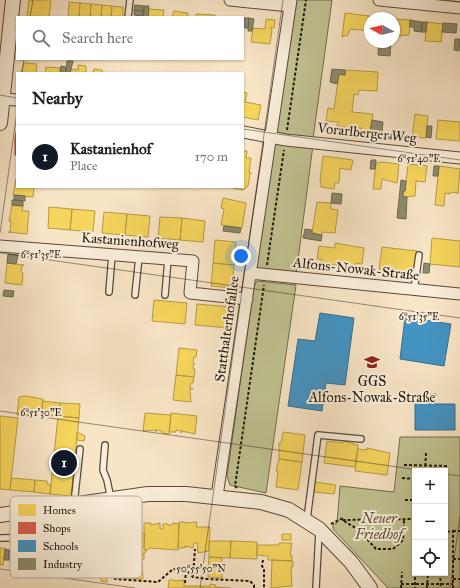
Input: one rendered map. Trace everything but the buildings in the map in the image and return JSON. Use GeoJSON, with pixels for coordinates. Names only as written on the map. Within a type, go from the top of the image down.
{"type":"FeatureCollection","features":[{"type":"Feature","properties":{"kind":"street"},"geometry":{"type":"LineString","coordinates":[[0,123],[10,99],[12,0]]}},
{"type":"Feature","properties":{"kind":"street"},"geometry":{"type":"LineString","coordinates":[[230,0],[290,3]]}},
{"type":"Feature","properties":{"kind":"street"},"geometry":{"type":"LineString","coordinates":[[379,0],[460,8]]}},
{"type":"Feature","properties":{"kind":"street","name":"Statthalterhofallee"},"geometry":{"type":"LineString","coordinates":[[217,496],[290,3]]}},
{"type":"Feature","properties":{"kind":"street","name":"Vorarlberger Weg"},"geometry":{"type":"LineString","coordinates":[[244,132],[286,140],[460,158]]}},
{"type":"Feature","properties":{"kind":"street","name":"Kastanienhofweg"},"geometry":{"type":"LineString","coordinates":[[0,246],[193,261],[190,293],[247,299]]}},
{"type":"Feature","properties":{"kind":"street","name":"Alfons-Nowak-Straße"},"geometry":{"type":"LineString","coordinates":[[250,273],[460,294]]}},
{"type":"Feature","properties":{"kind":"street"},"geometry":{"type":"LineString","coordinates":[[132,496],[148,494],[186,494],[240,498],[289,510],[319,530],[350,562],[370,588]]}},
{"type":"Feature","properties":{"kind":"street"},"geometry":{"type":"LineString","coordinates":[[0,515],[10,514]]}},
{"type":"Feature","properties":{"kind":"lane"},"geometry":{"type":"LineString","coordinates":[[128,16],[130,0]]}},
{"type":"Feature","properties":{"kind":"lane"},"geometry":{"type":"LineString","coordinates":[[109,292],[112,255]]}},
{"type":"Feature","properties":{"kind":"lane"},"geometry":{"type":"LineString","coordinates":[[414,290],[419,255]]}},
{"type":"Feature","properties":{"kind":"lane"},"geometry":{"type":"LineString","coordinates":[[135,295],[139,257]]}},
{"type":"Feature","properties":{"kind":"lane"},"geometry":{"type":"LineString","coordinates":[[165,295],[168,259]]}},
{"type":"Feature","properties":{"kind":"lane"},"geometry":{"type":"LineString","coordinates":[[306,522],[318,435],[361,439]]}},
{"type":"Feature","properties":{"kind":"lane"},"geometry":{"type":"LineString","coordinates":[[105,446],[103,470],[116,496]]}},
{"type":"Feature","properties":{"kind":"lane"},"geometry":{"type":"LineString","coordinates":[[75,496],[80,449]]}},
{"type":"Feature","properties":{"kind":"lane"},"geometry":{"type":"LineString","coordinates":[[316,588],[319,530]]}},
{"type":"Feature","properties":{"kind":"lane"},"geometry":{"type":"LineString","coordinates":[[0,538],[10,538]]}},
{"type":"Feature","properties":{"kind":"path"},"geometry":{"type":"LineString","coordinates":[[240,498],[240,489],[235,486],[306,0]]}},
{"type":"Feature","properties":{"kind":"path"},"geometry":{"type":"LineString","coordinates":[[425,465],[426,453]]}},
{"type":"Feature","properties":{"kind":"path"},"geometry":{"type":"LineString","coordinates":[[404,465],[448,466]]}},
{"type":"Feature","properties":{"kind":"path"},"geometry":{"type":"LineString","coordinates":[[402,478],[412,479]]}},
{"type":"Feature","properties":{"kind":"path"},"geometry":{"type":"LineString","coordinates":[[405,500],[412,500]]}},
{"type":"Feature","properties":{"kind":"path"},"geometry":{"type":"LineString","coordinates":[[319,530],[343,518],[343,520],[412,520]]}},
{"type":"Feature","properties":{"kind":"path"},"geometry":{"type":"LineString","coordinates":[[343,520],[359,530],[376,549],[393,549],[403,540],[404,520]]}},
{"type":"Feature","properties":{"kind":"path"},"geometry":{"type":"LineString","coordinates":[[453,531],[453,588]]}},
{"type":"Feature","properties":{"kind":"path"},"geometry":{"type":"LineString","coordinates":[[448,532],[460,531]]}},
{"type":"Feature","properties":{"kind":"path"},"geometry":{"type":"LineString","coordinates":[[193,577],[195,549]]}},
{"type":"Feature","properties":{"kind":"path"},"geometry":{"type":"LineString","coordinates":[[453,559],[460,559]]}},
{"type":"Feature","properties":{"kind":"path"},"geometry":{"type":"LineString","coordinates":[[262,560],[262,566],[264,569],[264,588]]}},
{"type":"Feature","properties":{"kind":"path"},"geometry":{"type":"LineString","coordinates":[[115,578],[158,582],[173,569],[186,570],[193,577],[228,581],[250,581],[254,584],[254,588]]}},
{"type":"Feature","properties":{"kind":"path"},"geometry":{"type":"LineString","coordinates":[[185,583],[186,570]]}},
{"type":"Feature","properties":{"kind":"path"},"geometry":{"type":"LineString","coordinates":[[401,588],[402,572]]}},
{"type":"Feature","properties":{"kind":"path"},"geometry":{"type":"LineString","coordinates":[[415,576],[415,588]]}},
{"type":"Feature","properties":{"kind":"path"},"geometry":{"type":"LineString","coordinates":[[427,588],[428,576]]}},
{"type":"Feature","properties":{"kind":"path"},"geometry":{"type":"LineString","coordinates":[[440,576],[441,588]]}},
{"type":"Feature","properties":{"kind":"path"},"geometry":{"type":"LineString","coordinates":[[453,579],[460,579]]}},
{"type":"Feature","properties":{"kind":"path"},"geometry":{"type":"LineString","coordinates":[[401,584],[453,584]]}},
{"type":"Feature","properties":{"kind":"green space"},"geometry":{"type":"Polygon","coordinates":[[[296,0],[332,0],[313,139],[276,134],[296,0]]]}},
{"type":"Feature","properties":{"kind":"green space"},"geometry":{"type":"Polygon","coordinates":[[[274,140],[313,145],[296,275],[254,270],[274,140]]]}},
{"type":"Feature","properties":{"kind":"green space"},"geometry":{"type":"Polygon","coordinates":[[[257,281],[296,285],[266,493],[230,485],[227,476],[254,286],[257,281]]]}},
{"type":"Feature","properties":{"kind":"green space","name":"Neuer Friedhof"},"geometry":{"type":"Polygon","coordinates":[[[400,437],[460,437],[460,588],[388,588],[333,529],[333,525],[337,523],[340,486],[394,492],[400,437]]]}},
{"type":"Feature","properties":{"kind":"place","name":"GGS Alfons-Nowak-Straße"},"geometry":{"type":"Point","coordinates":[372,362]}},
{"type":"Feature","properties":{"kind":"place","name":"Kastanienhof"},"geometry":{"type":"Point","coordinates":[64,463]}}]}
